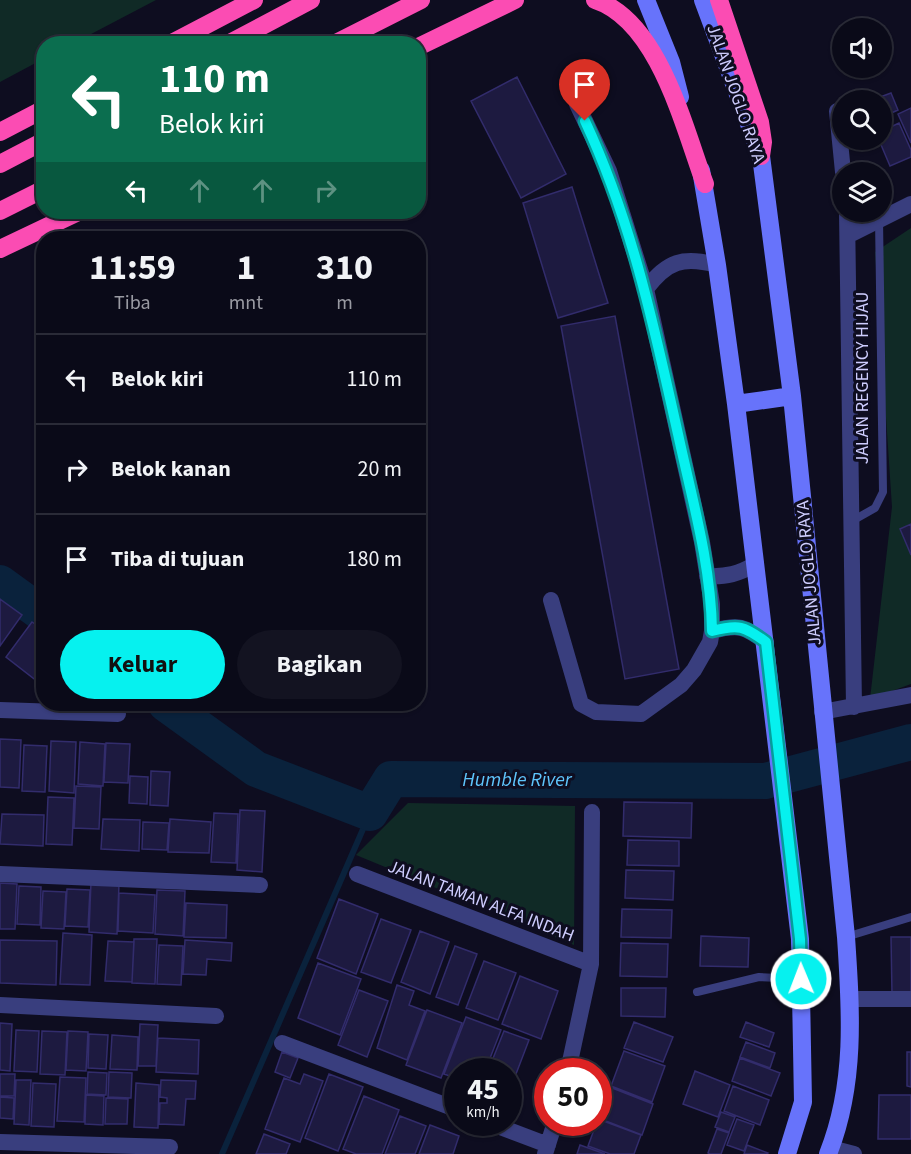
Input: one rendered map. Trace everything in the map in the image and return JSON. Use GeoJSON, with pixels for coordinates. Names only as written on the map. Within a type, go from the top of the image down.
{"type":"FeatureCollection","features":[{"type":"Feature","properties":{"kind":"highway"},"geometry":{"type":"LineString","coordinates":[[185,36],[254,0]]}},
{"type":"Feature","properties":{"kind":"highway"},"geometry":{"type":"LineString","coordinates":[[243,36],[310,0]]}},
{"type":"Feature","properties":{"kind":"highway"},"geometry":{"type":"LineString","coordinates":[[350,36],[421,0]]}},
{"type":"Feature","properties":{"kind":"highway"},"geometry":{"type":"LineString","coordinates":[[595,0],[619,14],[636,30],[662,67],[705,184]]}},
{"type":"Feature","properties":{"kind":"highway"},"geometry":{"type":"LineString","coordinates":[[719,0],[760,122],[763,142],[761,156]]}},
{"type":"Feature","properties":{"kind":"highway"},"geometry":{"type":"LineString","coordinates":[[426,43],[516,1]]}},
{"type":"Feature","properties":{"kind":"highway"},"geometry":{"type":"LineString","coordinates":[[0,132],[36,113]]}},
{"type":"Feature","properties":{"kind":"highway"},"geometry":{"type":"LineString","coordinates":[[0,164],[36,145]]}},
{"type":"Feature","properties":{"kind":"highway"},"geometry":{"type":"LineString","coordinates":[[0,211],[36,193]]}},
{"type":"Feature","properties":{"kind":"highway"},"geometry":{"type":"LineString","coordinates":[[38,231],[63,219]]}},
{"type":"Feature","properties":{"kind":"highway"},"geometry":{"type":"LineString","coordinates":[[0,249],[36,232]]}},
{"type":"Feature","properties":{"kind":"main road"},"geometry":{"type":"LineString","coordinates":[[646,0],[671,62],[705,184],[766,642],[800,939],[802,1102],[787,1154]]}},
{"type":"Feature","properties":{"kind":"main road","name":"JALAN JOGLO RAYA"},"geometry":{"type":"LineString","coordinates":[[703,0],[761,156],[792,396],[829,785],[846,937],[850,999],[851,1058],[841,1121],[829,1151]]}},
{"type":"Feature","properties":{"kind":"main road"},"geometry":{"type":"LineString","coordinates":[[736,404],[792,396]]}},
{"type":"Feature","properties":{"kind":"street"},"geometry":{"type":"LineString","coordinates":[[551,600],[581,704],[596,712],[641,714],[667,698],[694,670],[710,642],[712,631],[707,576],[646,289],[609,171],[577,104]]}},
{"type":"Feature","properties":{"kind":"street"},"geometry":{"type":"LineString","coordinates":[[892,213],[911,204]]}},
{"type":"Feature","properties":{"kind":"street","name":"JALAN REGENCY HIJAU"},"geometry":{"type":"LineString","coordinates":[[848,222],[854,707]]}},
{"type":"Feature","properties":{"kind":"street"},"geometry":{"type":"LineString","coordinates":[[849,235],[873,222]]}},
{"type":"Feature","properties":{"kind":"street"},"geometry":{"type":"LineString","coordinates":[[646,289],[658,272],[676,262],[697,260],[717,265]]}},
{"type":"Feature","properties":{"kind":"street"},"geometry":{"type":"LineString","coordinates":[[707,576],[725,577],[739,574],[756,564]]}},
{"type":"Feature","properties":{"kind":"street"},"geometry":{"type":"LineString","coordinates":[[712,631],[731,626],[746,627],[766,642]]}},
{"type":"Feature","properties":{"kind":"street"},"geometry":{"type":"LineString","coordinates":[[822,712],[911,695]]}},
{"type":"Feature","properties":{"kind":"street"},"geometry":{"type":"LineString","coordinates":[[0,710],[118,714]]}},
{"type":"Feature","properties":{"kind":"street","name":"JALAN TAMAN ALFA INDAH"},"geometry":{"type":"LineString","coordinates":[[571,1058],[591,964],[592,812]]}},
{"type":"Feature","properties":{"kind":"street"},"geometry":{"type":"LineString","coordinates":[[0,874],[260,885]]}},
{"type":"Feature","properties":{"kind":"street","name":"JALAN TAMAN ALFA INDAH"},"geometry":{"type":"LineString","coordinates":[[357,874],[591,964]]}},
{"type":"Feature","properties":{"kind":"street"},"geometry":{"type":"LineString","coordinates":[[850,999],[911,999]]}},
{"type":"Feature","properties":{"kind":"street"},"geometry":{"type":"LineString","coordinates":[[0,1005],[216,1016]]}},
{"type":"Feature","properties":{"kind":"street"},"geometry":{"type":"LineString","coordinates":[[282,1043],[444,1105]]}},
{"type":"Feature","properties":{"kind":"street"},"geometry":{"type":"LineString","coordinates":[[518,1136],[547,1150]]}},
{"type":"Feature","properties":{"kind":"street"},"geometry":{"type":"LineString","coordinates":[[0,1142],[170,1147]]}},
{"type":"Feature","properties":{"kind":"street"},"geometry":{"type":"LineString","coordinates":[[829,1151],[854,1154]]}},
{"type":"Feature","properties":{"kind":"lane","name":"JALAN REGENCY HIJAU"},"geometry":{"type":"LineString","coordinates":[[852,521],[875,508],[883,492],[879,222]]}},
{"type":"Feature","properties":{"kind":"lane"},"geometry":{"type":"LineString","coordinates":[[846,937],[911,917]]}},
{"type":"Feature","properties":{"kind":"lane"},"geometry":{"type":"LineString","coordinates":[[697,992],[759,977],[801,979]]}},
{"type":"Feature","properties":{"kind":"green space"},"geometry":{"type":"Polygon","coordinates":[[[0,0],[156,0],[87,36],[36,36],[36,63],[0,82],[0,0]]]}},
{"type":"Feature","properties":{"kind":"green space"},"geometry":{"type":"Polygon","coordinates":[[[911,228],[911,684],[870,699],[892,507],[875,252],[911,228]]]}},
{"type":"Feature","properties":{"kind":"green space"},"geometry":{"type":"Polygon","coordinates":[[[408,803],[575,806],[574,945],[356,855],[408,803]]]}},
{"type":"Feature","properties":{"kind":"building"},"geometry":{"type":"Polygon","coordinates":[[[517,77],[566,174],[521,198],[471,101],[517,77]]]}},
{"type":"Feature","properties":{"kind":"building"},"geometry":{"type":"Polygon","coordinates":[[[892,95],[898,110],[892,113],[892,95]]]}},
{"type":"Feature","properties":{"kind":"building"},"geometry":{"type":"Polygon","coordinates":[[[911,108],[911,143],[898,114],[911,108]]]}},
{"type":"Feature","properties":{"kind":"building"},"geometry":{"type":"Polygon","coordinates":[[[899,123],[911,150],[911,157],[892,165],[883,150],[892,150],[892,126],[899,123]]]}},
{"type":"Feature","properties":{"kind":"building"},"geometry":{"type":"Polygon","coordinates":[[[572,187],[608,303],[558,318],[523,203],[572,187]]]}},
{"type":"Feature","properties":{"kind":"building"},"geometry":{"type":"Polygon","coordinates":[[[615,316],[679,669],[625,679],[561,326],[615,316]]]}},
{"type":"Feature","properties":{"kind":"building"},"geometry":{"type":"Polygon","coordinates":[[[911,524],[911,555],[900,529],[911,524]]]}},
{"type":"Feature","properties":{"kind":"building"},"geometry":{"type":"Polygon","coordinates":[[[0,599],[22,615],[0,646],[0,599]]]}},
{"type":"Feature","properties":{"kind":"building"},"geometry":{"type":"Polygon","coordinates":[[[32,622],[36,625],[36,680],[6,657],[32,622]]]}},
{"type":"Feature","properties":{"kind":"building"},"geometry":{"type":"Polygon","coordinates":[[[0,739],[21,740],[19,788],[0,787],[0,739]]]}},
{"type":"Feature","properties":{"kind":"building"},"geometry":{"type":"Polygon","coordinates":[[[51,741],[76,742],[74,793],[49,791],[51,741]]]}},
{"type":"Feature","properties":{"kind":"building"},"geometry":{"type":"Polygon","coordinates":[[[80,742],[105,744],[103,786],[78,784],[80,742]]]}},
{"type":"Feature","properties":{"kind":"building"},"geometry":{"type":"Polygon","coordinates":[[[106,743],[130,744],[128,783],[104,782],[106,743]]]}},
{"type":"Feature","properties":{"kind":"building"},"geometry":{"type":"Polygon","coordinates":[[[24,745],[47,746],[45,792],[22,791],[24,745]]]}},
{"type":"Feature","properties":{"kind":"building"},"geometry":{"type":"Polygon","coordinates":[[[151,771],[170,772],[168,806],[150,805],[151,771]]]}},
{"type":"Feature","properties":{"kind":"building"},"geometry":{"type":"Polygon","coordinates":[[[130,776],[148,777],[147,804],[129,803],[130,776]]]}},
{"type":"Feature","properties":{"kind":"building"},"geometry":{"type":"Polygon","coordinates":[[[76,786],[101,787],[99,829],[74,828],[76,786]]]}},
{"type":"Feature","properties":{"kind":"building"},"geometry":{"type":"Polygon","coordinates":[[[48,797],[74,798],[72,845],[46,844],[48,797]]]}},
{"type":"Feature","properties":{"kind":"building"},"geometry":{"type":"Polygon","coordinates":[[[624,802],[692,803],[691,838],[623,836],[624,802]]]}},
{"type":"Feature","properties":{"kind":"building"},"geometry":{"type":"Polygon","coordinates":[[[240,810],[265,811],[262,872],[237,870],[240,810]]]}},
{"type":"Feature","properties":{"kind":"building"},"geometry":{"type":"Polygon","coordinates":[[[214,813],[238,814],[236,863],[211,862],[214,813]]]}},
{"type":"Feature","properties":{"kind":"building"},"geometry":{"type":"Polygon","coordinates":[[[2,814],[44,815],[43,846],[0,844],[2,814]]]}},
{"type":"Feature","properties":{"kind":"building"},"geometry":{"type":"Polygon","coordinates":[[[103,819],[140,820],[139,851],[101,849],[103,819]]]}},
{"type":"Feature","properties":{"kind":"building"},"geometry":{"type":"Polygon","coordinates":[[[170,819],[211,822],[209,853],[168,852],[170,819]]]}},
{"type":"Feature","properties":{"kind":"building"},"geometry":{"type":"Polygon","coordinates":[[[143,822],[169,823],[167,850],[142,849],[143,822]]]}},
{"type":"Feature","properties":{"kind":"building"},"geometry":{"type":"Polygon","coordinates":[[[628,840],[679,841],[679,866],[627,865],[628,840]]]}},
{"type":"Feature","properties":{"kind":"building"},"geometry":{"type":"Polygon","coordinates":[[[626,870],[674,871],[673,900],[625,898],[626,870]]]}},
{"type":"Feature","properties":{"kind":"building"},"geometry":{"type":"Polygon","coordinates":[[[91,882],[119,884],[117,934],[89,932],[91,882]]]}},
{"type":"Feature","properties":{"kind":"building"},"geometry":{"type":"Polygon","coordinates":[[[0,883],[17,884],[15,929],[0,929],[0,883]]]}},
{"type":"Feature","properties":{"kind":"building"},"geometry":{"type":"Polygon","coordinates":[[[19,886],[41,887],[40,925],[17,924],[19,886]]]}},
{"type":"Feature","properties":{"kind":"building"},"geometry":{"type":"Polygon","coordinates":[[[67,889],[90,890],[88,927],[65,926],[67,889]]]}},
{"type":"Feature","properties":{"kind":"building"},"geometry":{"type":"Polygon","coordinates":[[[157,890],[185,891],[183,936],[155,934],[157,890]]]}},
{"type":"Feature","properties":{"kind":"building"},"geometry":{"type":"Polygon","coordinates":[[[43,891],[66,892],[64,929],[41,928],[43,891]]]}},
{"type":"Feature","properties":{"kind":"building"},"geometry":{"type":"Polygon","coordinates":[[[119,893],[155,895],[153,933],[118,931],[119,893]]]}},
{"type":"Feature","properties":{"kind":"building"},"geometry":{"type":"Polygon","coordinates":[[[339,899],[378,914],[356,974],[317,958],[339,899]]]}},
{"type":"Feature","properties":{"kind":"building"},"geometry":{"type":"Polygon","coordinates":[[[186,903],[227,905],[226,938],[184,937],[186,903]]]}},
{"type":"Feature","properties":{"kind":"building"},"geometry":{"type":"Polygon","coordinates":[[[622,909],[672,910],[671,938],[621,937],[622,909]]]}},
{"type":"Feature","properties":{"kind":"building"},"geometry":{"type":"Polygon","coordinates":[[[381,919],[411,930],[391,983],[361,972],[381,919]]]}},
{"type":"Feature","properties":{"kind":"building"},"geometry":{"type":"Polygon","coordinates":[[[420,931],[449,942],[430,994],[401,982],[420,931]]]}},
{"type":"Feature","properties":{"kind":"building"},"geometry":{"type":"Polygon","coordinates":[[[63,933],[92,935],[90,985],[60,984],[63,933]]]}},
{"type":"Feature","properties":{"kind":"building"},"geometry":{"type":"Polygon","coordinates":[[[701,936],[749,938],[748,967],[700,966],[701,936]]]}},
{"type":"Feature","properties":{"kind":"building"},"geometry":{"type":"Polygon","coordinates":[[[891,937],[911,937],[911,993],[892,994],[891,937]]]}},
{"type":"Feature","properties":{"kind":"building"},"geometry":{"type":"Polygon","coordinates":[[[134,939],[157,939],[155,984],[132,983],[134,939]]]}},
{"type":"Feature","properties":{"kind":"building"},"geometry":{"type":"Polygon","coordinates":[[[0,940],[57,941],[56,985],[0,983],[0,940]]]}},
{"type":"Feature","properties":{"kind":"building"},"geometry":{"type":"Polygon","coordinates":[[[185,940],[232,943],[231,961],[207,959],[206,975],[183,974],[185,940]]]}},
{"type":"Feature","properties":{"kind":"building"},"geometry":{"type":"Polygon","coordinates":[[[108,941],[134,942],[132,982],[105,981],[108,941]]]}},
{"type":"Feature","properties":{"kind":"building"},"geometry":{"type":"Polygon","coordinates":[[[621,943],[668,944],[667,977],[620,976],[621,943]]]}},
{"type":"Feature","properties":{"kind":"building"},"geometry":{"type":"Polygon","coordinates":[[[159,945],[183,946],[181,985],[157,984],[159,945]]]}},
{"type":"Feature","properties":{"kind":"building"},"geometry":{"type":"Polygon","coordinates":[[[455,946],[477,954],[458,1005],[436,997],[455,946]]]}},
{"type":"Feature","properties":{"kind":"building"},"geometry":{"type":"Polygon","coordinates":[[[484,961],[516,973],[498,1020],[466,1008],[484,961]]]}},
{"type":"Feature","properties":{"kind":"building"},"geometry":{"type":"Polygon","coordinates":[[[318,963],[361,979],[340,1035],[298,1018],[318,963]]]}},
{"type":"Feature","properties":{"kind":"building"},"geometry":{"type":"Polygon","coordinates":[[[520,976],[558,991],[541,1039],[502,1024],[520,976]]]}},
{"type":"Feature","properties":{"kind":"building"},"geometry":{"type":"Polygon","coordinates":[[[397,985],[414,991],[409,1005],[425,1011],[407,1060],[377,1048],[397,985]]]}},
{"type":"Feature","properties":{"kind":"building"},"geometry":{"type":"Polygon","coordinates":[[[621,988],[666,988],[665,1017],[621,1016],[621,988]]]}},
{"type":"Feature","properties":{"kind":"building"},"geometry":{"type":"Polygon","coordinates":[[[359,990],[388,1001],[367,1057],[338,1045],[359,990]]]}},
{"type":"Feature","properties":{"kind":"building"},"geometry":{"type":"Polygon","coordinates":[[[427,1010],[462,1023],[449,1058],[444,1058],[444,1070],[441,1078],[406,1065],[427,1010]]]}},
{"type":"Feature","properties":{"kind":"building"},"geometry":{"type":"Polygon","coordinates":[[[466,1017],[501,1030],[490,1058],[450,1058],[466,1017]]]}},
{"type":"Feature","properties":{"kind":"building"},"geometry":{"type":"Polygon","coordinates":[[[634,1022],[673,1037],[663,1062],[624,1048],[634,1022]]]}},
{"type":"Feature","properties":{"kind":"building"},"geometry":{"type":"Polygon","coordinates":[[[746,1022],[774,1033],[769,1047],[740,1037],[746,1022]]]}},
{"type":"Feature","properties":{"kind":"building"},"geometry":{"type":"Polygon","coordinates":[[[0,1023],[12,1024],[10,1071],[0,1070],[0,1023]]]}},
{"type":"Feature","properties":{"kind":"building"},"geometry":{"type":"Polygon","coordinates":[[[140,1024],[158,1025],[156,1066],[138,1066],[140,1024]]]}},
{"type":"Feature","properties":{"kind":"building"},"geometry":{"type":"Polygon","coordinates":[[[16,1030],[39,1031],[37,1072],[14,1071],[16,1030]]]}},
{"type":"Feature","properties":{"kind":"building"},"geometry":{"type":"Polygon","coordinates":[[[42,1031],[67,1032],[65,1075],[40,1074],[42,1031]]]}},
{"type":"Feature","properties":{"kind":"building"},"geometry":{"type":"Polygon","coordinates":[[[68,1031],[88,1032],[86,1071],[66,1070],[68,1031]]]}},
{"type":"Feature","properties":{"kind":"building"},"geometry":{"type":"Polygon","coordinates":[[[504,1031],[529,1040],[522,1058],[493,1058],[504,1031]]]}},
{"type":"Feature","properties":{"kind":"building"},"geometry":{"type":"Polygon","coordinates":[[[89,1034],[108,1035],[106,1069],[88,1068],[89,1034]]]}},
{"type":"Feature","properties":{"kind":"building"},"geometry":{"type":"Polygon","coordinates":[[[112,1035],[138,1037],[137,1070],[110,1069],[112,1035]]]}},
{"type":"Feature","properties":{"kind":"building"},"geometry":{"type":"Polygon","coordinates":[[[158,1038],[199,1040],[198,1074],[156,1072],[158,1038]]]}},
{"type":"Feature","properties":{"kind":"building"},"geometry":{"type":"Polygon","coordinates":[[[746,1042],[775,1053],[770,1068],[740,1057],[746,1042]]]}},
{"type":"Feature","properties":{"kind":"building"},"geometry":{"type":"Polygon","coordinates":[[[624,1051],[665,1066],[652,1102],[612,1086],[624,1051]]]}},
{"type":"Feature","properties":{"kind":"building"},"geometry":{"type":"Polygon","coordinates":[[[282,1052],[298,1058],[290,1078],[275,1072],[282,1052]]]}},
{"type":"Feature","properties":{"kind":"building"},"geometry":{"type":"Polygon","coordinates":[[[907,1052],[911,1052],[911,1087],[907,1086],[907,1052]]]}},
{"type":"Feature","properties":{"kind":"building"},"geometry":{"type":"Polygon","coordinates":[[[740,1058],[780,1073],[771,1096],[732,1081],[740,1058]]]}},
{"type":"Feature","properties":{"kind":"building"},"geometry":{"type":"Polygon","coordinates":[[[695,1071],[730,1085],[718,1117],[683,1104],[695,1071]]]}},
{"type":"Feature","properties":{"kind":"building"},"geometry":{"type":"Polygon","coordinates":[[[88,1072],[107,1073],[106,1095],[87,1094],[88,1072]]]}},
{"type":"Feature","properties":{"kind":"building"},"geometry":{"type":"Polygon","coordinates":[[[109,1072],[132,1073],[131,1098],[108,1097],[109,1072]]]}},
{"type":"Feature","properties":{"kind":"building"},"geometry":{"type":"Polygon","coordinates":[[[0,1074],[15,1074],[14,1096],[0,1096],[0,1074]]]}},
{"type":"Feature","properties":{"kind":"building"},"geometry":{"type":"Polygon","coordinates":[[[304,1074],[323,1081],[300,1142],[265,1129],[284,1078],[300,1084],[304,1074]]]}},
{"type":"Feature","properties":{"kind":"building"},"geometry":{"type":"Polygon","coordinates":[[[329,1074],[363,1087],[338,1151],[305,1138],[329,1074]]]}},
{"type":"Feature","properties":{"kind":"building"},"geometry":{"type":"Polygon","coordinates":[[[60,1077],[86,1078],[84,1122],[57,1121],[60,1077]]]}},
{"type":"Feature","properties":{"kind":"building"},"geometry":{"type":"Polygon","coordinates":[[[16,1080],[31,1080],[29,1125],[14,1124],[16,1080]]]}},
{"type":"Feature","properties":{"kind":"building"},"geometry":{"type":"Polygon","coordinates":[[[161,1080],[196,1081],[195,1099],[186,1099],[184,1125],[159,1124],[160,1103],[167,1103],[167,1098],[160,1097],[161,1080]]]}},
{"type":"Feature","properties":{"kind":"building"},"geometry":{"type":"Polygon","coordinates":[[[33,1083],[56,1084],[54,1127],[31,1126],[33,1083]]]}},
{"type":"Feature","properties":{"kind":"building"},"geometry":{"type":"Polygon","coordinates":[[[136,1083],[159,1085],[158,1128],[134,1127],[136,1083]]]}},
{"type":"Feature","properties":{"kind":"building"},"geometry":{"type":"Polygon","coordinates":[[[733,1086],[769,1100],[760,1125],[724,1111],[733,1086]]]}},
{"type":"Feature","properties":{"kind":"building"},"geometry":{"type":"Polygon","coordinates":[[[612,1088],[653,1104],[642,1135],[612,1123],[612,1088]]]}},
{"type":"Feature","properties":{"kind":"building"},"geometry":{"type":"Polygon","coordinates":[[[86,1095],[104,1096],[103,1125],[85,1124],[86,1095]]]}},
{"type":"Feature","properties":{"kind":"building"},"geometry":{"type":"Polygon","coordinates":[[[879,1095],[911,1095],[911,1139],[878,1139],[879,1095]]]}},
{"type":"Feature","properties":{"kind":"building"},"geometry":{"type":"Polygon","coordinates":[[[364,1096],[399,1110],[382,1154],[356,1154],[343,1149],[364,1096]]]}},
{"type":"Feature","properties":{"kind":"building"},"geometry":{"type":"Polygon","coordinates":[[[0,1097],[14,1098],[13,1119],[0,1118],[0,1097]]]}},
{"type":"Feature","properties":{"kind":"building"},"geometry":{"type":"Polygon","coordinates":[[[106,1098],[128,1099],[127,1124],[105,1124],[106,1098]]]}},
{"type":"Feature","properties":{"kind":"building"},"geometry":{"type":"Polygon","coordinates":[[[721,1112],[735,1117],[729,1132],[715,1127],[721,1112]]]}},
{"type":"Feature","properties":{"kind":"building"},"geometry":{"type":"Polygon","coordinates":[[[400,1116],[426,1126],[415,1154],[385,1154],[400,1116]]]}},
{"type":"Feature","properties":{"kind":"building"},"geometry":{"type":"Polygon","coordinates":[[[737,1119],[754,1125],[744,1151],[727,1145],[737,1119]]]}},
{"type":"Feature","properties":{"kind":"building"},"geometry":{"type":"Polygon","coordinates":[[[612,1124],[641,1135],[634,1154],[610,1154],[588,1146],[592,1136],[612,1136],[612,1124]]]}},
{"type":"Feature","properties":{"kind":"building"},"geometry":{"type":"Polygon","coordinates":[[[430,1125],[444,1130],[444,1136],[459,1136],[453,1154],[419,1154],[430,1125]]]}},
{"type":"Feature","properties":{"kind":"building"},"geometry":{"type":"Polygon","coordinates":[[[717,1129],[729,1133],[721,1154],[710,1154],[708,1153],[717,1129]]]}},
{"type":"Feature","properties":{"kind":"building"},"geometry":{"type":"Polygon","coordinates":[[[264,1134],[290,1144],[286,1154],[256,1154],[264,1134]]]}},
{"type":"Feature","properties":{"kind":"building"},"geometry":{"type":"Polygon","coordinates":[[[580,1145],[605,1154],[577,1154],[580,1145]]]}},
{"type":"Feature","properties":{"kind":"building"},"geometry":{"type":"Polygon","coordinates":[[[747,1145],[768,1153],[744,1154],[747,1145]]]}},
{"type":"Feature","properties":{"kind":"waterway","name":"Humble River"},"geometry":{"type":"LineString","coordinates":[[0,583],[36,609]]}},
{"type":"Feature","properties":{"kind":"waterway","name":"Humble River"},"geometry":{"type":"LineString","coordinates":[[176,711],[256,769],[370,813],[391,779],[765,781],[911,742]]}},
{"type":"Feature","properties":{"kind":"waterway"},"geometry":{"type":"LineString","coordinates":[[222,1154],[370,813]]}},
{"type":"Feature","properties":{"kind":"route"},"geometry":{"type":"LineString","coordinates":[[585,121],[609,171],[646,289],[702,542],[712,604],[712,631],[731,626],[746,627],[766,642],[800,939],[801,979]]}}]}
